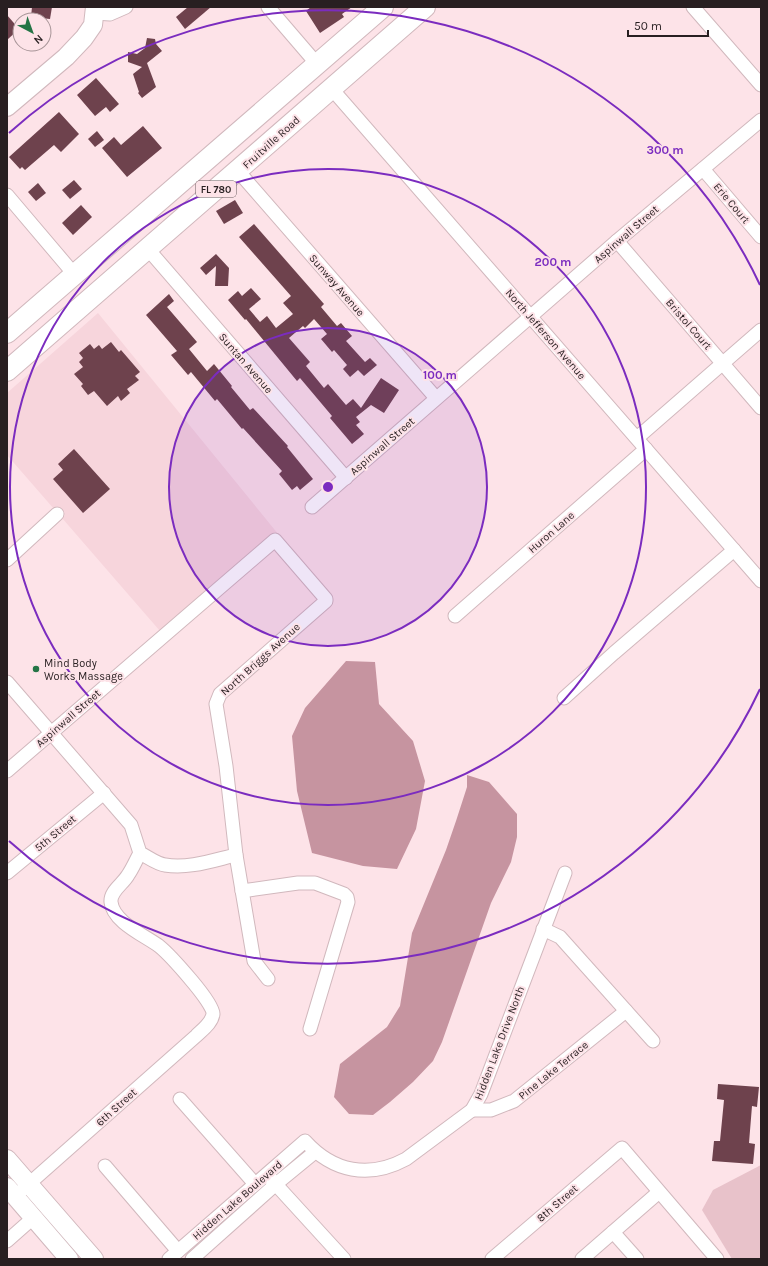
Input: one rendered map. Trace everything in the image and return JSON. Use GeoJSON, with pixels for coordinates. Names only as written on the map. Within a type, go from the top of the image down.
{"type":"FeatureCollection","features":[{"type":"Feature","properties":{"kind":"main road","name":"FL 780"},"geometry":{"type":"LineString","coordinates":[[7,333],[383,7]]}},
{"type":"Feature","properties":{"kind":"main road","name":"Fruitville Road"},"geometry":{"type":"LineString","coordinates":[[7,371],[425,7]]}},
{"type":"Feature","properties":{"kind":"main road"},"geometry":{"type":"LineString","coordinates":[[7,107],[66,57],[84,38],[93,24],[95,10]]}},
{"type":"Feature","properties":{"kind":"main road"},"geometry":{"type":"LineString","coordinates":[[7,1158],[94,1259]]}},
{"type":"Feature","properties":{"kind":"main road"},"geometry":{"type":"LineString","coordinates":[[11,1192],[69,1259]]}},
{"type":"Feature","properties":{"kind":"street"},"geometry":{"type":"LineString","coordinates":[[95,10],[110,14],[126,7]]}},
{"type":"Feature","properties":{"kind":"street"},"geometry":{"type":"LineString","coordinates":[[268,7],[317,64]]}},
{"type":"Feature","properties":{"kind":"street"},"geometry":{"type":"LineString","coordinates":[[692,7],[761,85]]}},
{"type":"Feature","properties":{"kind":"street","name":"North Jefferson Avenue"},"geometry":{"type":"LineString","coordinates":[[331,88],[761,582]]}},
{"type":"Feature","properties":{"kind":"street","name":"Aspinwall Street"},"geometry":{"type":"LineString","coordinates":[[312,507],[617,241],[761,120]]}},
{"type":"Feature","properties":{"kind":"street","name":"Erie Court"},"geometry":{"type":"LineString","coordinates":[[703,169],[761,237]]}},
{"type":"Feature","properties":{"kind":"street","name":"Sunway Avenue"},"geometry":{"type":"LineString","coordinates":[[238,171],[436,398]]}},
{"type":"Feature","properties":{"kind":"street"},"geometry":{"type":"LineString","coordinates":[[7,195],[74,274]]}},
{"type":"Feature","properties":{"kind":"street","name":"Bristol Court"},"geometry":{"type":"LineString","coordinates":[[617,241],[761,408]]}},
{"type":"Feature","properties":{"kind":"street","name":"Suntan Avenue"},"geometry":{"type":"LineString","coordinates":[[147,248],[346,478]]}},
{"type":"Feature","properties":{"kind":"street"},"geometry":{"type":"LineString","coordinates":[[637,438],[761,330]]}},
{"type":"Feature","properties":{"kind":"street","name":"Huron Lane"},"geometry":{"type":"LineString","coordinates":[[455,616],[646,449]]}},
{"type":"Feature","properties":{"kind":"street"},"geometry":{"type":"LineString","coordinates":[[7,560],[57,514]]}},
{"type":"Feature","properties":{"kind":"street","name":"Aspinwall Street"},"geometry":{"type":"LineString","coordinates":[[7,771],[275,540]]}},
{"type":"Feature","properties":{"kind":"street","name":"North Briggs Avenue"},"geometry":{"type":"LineString","coordinates":[[268,979],[254,961],[236,855],[226,766],[216,704],[220,694],[327,600],[275,540]]}},
{"type":"Feature","properties":{"kind":"street"},"geometry":{"type":"LineString","coordinates":[[564,698],[734,550]]}},
{"type":"Feature","properties":{"kind":"street"},"geometry":{"type":"LineString","coordinates":[[7,682],[131,825],[140,853],[164,865],[180,866],[198,864],[236,855]]}},
{"type":"Feature","properties":{"kind":"street","name":"5th Street"},"geometry":{"type":"LineString","coordinates":[[7,873],[104,793]]}},
{"type":"Feature","properties":{"kind":"street","name":"6th Street"},"geometry":{"type":"LineString","coordinates":[[11,1192],[29,1184],[196,1036],[208,1023],[214,1013],[213,1008],[206,998],[172,958],[159,947],[121,921],[112,909],[111,901],[113,892],[128,875],[140,853]]}},
{"type":"Feature","properties":{"kind":"street","name":"Hidden Lake Drive North"},"geometry":{"type":"LineString","coordinates":[[305,1141],[315,1152],[333,1164],[347,1169],[371,1171],[382,1169],[395,1165],[406,1159],[472,1110],[481,1094],[565,873]]}},
{"type":"Feature","properties":{"kind":"street"},"geometry":{"type":"LineString","coordinates":[[242,891],[298,883],[315,883],[344,894],[347,897],[348,902],[310,1028]]}},
{"type":"Feature","properties":{"kind":"street"},"geometry":{"type":"LineString","coordinates":[[543,928],[560,938],[653,1041]]}},
{"type":"Feature","properties":{"kind":"street","name":"Pine Lake Terrace"},"geometry":{"type":"LineString","coordinates":[[472,1110],[491,1110],[514,1101],[626,1011]]}},
{"type":"Feature","properties":{"kind":"street"},"geometry":{"type":"LineString","coordinates":[[180,1099],[255,1184]]}},
{"type":"Feature","properties":{"kind":"street","name":"Hidden Lake Boulevard"},"geometry":{"type":"LineString","coordinates":[[173,1255],[189,1243],[305,1141]]}},
{"type":"Feature","properties":{"kind":"street","name":"8th Street"},"geometry":{"type":"LineString","coordinates":[[492,1259],[622,1148],[659,1192]]}},
{"type":"Feature","properties":{"kind":"street"},"geometry":{"type":"LineString","coordinates":[[189,1243],[198,1257],[276,1184],[315,1152]]}},
{"type":"Feature","properties":{"kind":"street"},"geometry":{"type":"LineString","coordinates":[[105,1166],[173,1255]]}},
{"type":"Feature","properties":{"kind":"street"},"geometry":{"type":"LineString","coordinates":[[266,1174],[344,1259]]}},
{"type":"Feature","properties":{"kind":"street"},"geometry":{"type":"LineString","coordinates":[[582,1259],[659,1192],[717,1259]]}},
{"type":"Feature","properties":{"kind":"street"},"geometry":{"type":"LineString","coordinates":[[7,1241],[33,1218]]}},
{"type":"Feature","properties":{"kind":"street"},"geometry":{"type":"LineString","coordinates":[[613,1232],[637,1259]]}},
{"type":"Feature","properties":{"kind":"shaded area"},"geometry":{"type":"Polygon","coordinates":[[[98,313],[283,540],[275,532],[160,631],[62,518],[65,515],[57,506],[54,509],[7,455],[7,393],[98,313]]]}},
{"type":"Feature","properties":{"kind":"shaded area"},"geometry":{"type":"Polygon","coordinates":[[[346,661],[375,662],[379,704],[413,741],[425,781],[416,829],[397,869],[363,866],[312,853],[297,791],[292,736],[305,708],[346,661]]]}},
{"type":"Feature","properties":{"kind":"shaded area"},"geometry":{"type":"Polygon","coordinates":[[[467,775],[489,782],[517,814],[517,837],[511,862],[491,903],[442,1042],[433,1061],[413,1082],[373,1115],[349,1114],[334,1097],[340,1064],[387,1027],[400,1006],[412,933],[446,850],[467,787],[467,775]]]}},
{"type":"Feature","properties":{"kind":"shaded area"},"geometry":{"type":"Polygon","coordinates":[[[761,1165],[761,1259],[732,1259],[702,1210],[713,1190],[761,1165]]]}},
{"type":"Feature","properties":{"kind":"building"},"geometry":{"type":"Polygon","coordinates":[[[32,7],[52,7],[51,12],[32,12],[32,7]]]}},
{"type":"Feature","properties":{"kind":"building"},"geometry":{"type":"Polygon","coordinates":[[[188,7],[211,7],[185,29],[176,17],[188,7]]]}},
{"type":"Feature","properties":{"kind":"building"},"geometry":{"type":"Polygon","coordinates":[[[311,7],[352,7],[342,14],[344,17],[320,33],[306,11],[311,7]]]}},
{"type":"Feature","properties":{"kind":"building"},"geometry":{"type":"Polygon","coordinates":[[[7,15],[12,21],[12,35],[7,40],[7,15]]]}},
{"type":"Feature","properties":{"kind":"building"},"geometry":{"type":"Polygon","coordinates":[[[147,38],[155,39],[156,44],[162,51],[147,63],[156,87],[142,98],[138,93],[139,92],[133,74],[142,67],[128,62],[128,52],[137,54],[145,48],[147,38]]]}},
{"type":"Feature","properties":{"kind":"building"},"geometry":{"type":"Polygon","coordinates":[[[96,78],[119,104],[110,112],[106,107],[95,116],[77,95],[96,78]]]}},
{"type":"Feature","properties":{"kind":"building"},"geometry":{"type":"Polygon","coordinates":[[[59,112],[79,134],[61,152],[54,145],[25,170],[22,167],[20,169],[9,157],[59,112]]]}},
{"type":"Feature","properties":{"kind":"building"},"geometry":{"type":"Polygon","coordinates":[[[143,126],[162,148],[127,177],[102,148],[114,137],[121,145],[143,126]]]}},
{"type":"Feature","properties":{"kind":"building"},"geometry":{"type":"Polygon","coordinates":[[[97,131],[104,140],[95,147],[88,139],[97,131]]]}},
{"type":"Feature","properties":{"kind":"building"},"geometry":{"type":"Polygon","coordinates":[[[74,180],[82,189],[70,199],[62,190],[74,180]]]}},
{"type":"Feature","properties":{"kind":"building"},"geometry":{"type":"Polygon","coordinates":[[[38,183],[46,193],[36,201],[28,192],[38,183]]]}},
{"type":"Feature","properties":{"kind":"building"},"geometry":{"type":"Polygon","coordinates":[[[235,200],[243,213],[224,224],[216,211],[235,200]]]}},
{"type":"Feature","properties":{"kind":"building"},"geometry":{"type":"Polygon","coordinates":[[[81,205],[92,217],[73,235],[62,223],[81,205]]]}},
{"type":"Feature","properties":{"kind":"building"},"geometry":{"type":"Polygon","coordinates":[[[254,224],[324,304],[321,307],[337,326],[341,323],[352,336],[346,341],[365,362],[370,358],[377,365],[364,376],[358,370],[350,377],[343,369],[347,365],[334,350],[332,352],[321,339],[327,334],[314,319],[305,328],[303,326],[289,338],[310,362],[306,366],[324,388],[328,384],[346,405],[353,399],[361,408],[381,378],[399,390],[384,413],[371,405],[356,417],[360,422],[356,425],[364,434],[352,444],[330,418],[332,416],[300,378],[297,381],[246,319],[245,320],[228,300],[238,291],[242,296],[251,288],[261,299],[249,309],[260,322],[267,316],[276,328],[293,314],[283,303],[291,296],[239,237],[254,224]]]}},
{"type":"Feature","properties":{"kind":"building"},"geometry":{"type":"Polygon","coordinates":[[[216,254],[229,268],[228,286],[215,286],[216,266],[206,275],[200,268],[216,254]]]}},
{"type":"Feature","properties":{"kind":"building"},"geometry":{"type":"Polygon","coordinates":[[[169,294],[174,301],[167,307],[197,342],[189,349],[207,371],[214,364],[250,410],[253,408],[288,446],[287,447],[313,479],[300,490],[297,486],[292,490],[279,474],[282,471],[243,428],[242,429],[217,399],[215,401],[191,372],[188,375],[171,355],[177,351],[146,315],[169,294]]]}},
{"type":"Feature","properties":{"kind":"building"},"geometry":{"type":"Polygon","coordinates":[[[111,342],[119,352],[121,350],[140,372],[135,376],[139,380],[127,389],[130,393],[121,401],[118,396],[107,406],[94,391],[88,395],[81,386],[83,384],[74,374],[83,367],[79,362],[83,358],[79,353],[90,344],[94,349],[99,345],[102,349],[111,342]]]}},
{"type":"Feature","properties":{"kind":"building"},"geometry":{"type":"Polygon","coordinates":[[[74,449],[110,489],[83,513],[53,479],[63,470],[58,464],[74,449]]]}},
{"type":"Feature","properties":{"kind":"building"},"geometry":{"type":"Polygon","coordinates":[[[718,1084],[759,1087],[757,1107],[752,1106],[749,1143],[755,1144],[753,1164],[712,1161],[714,1141],[720,1141],[724,1100],[717,1099],[718,1084]]]}},
{"type":"Feature","properties":{"kind":"place","name":"Mind Body Works Massage"},"geometry":{"type":"Point","coordinates":[36,669]}}]}
